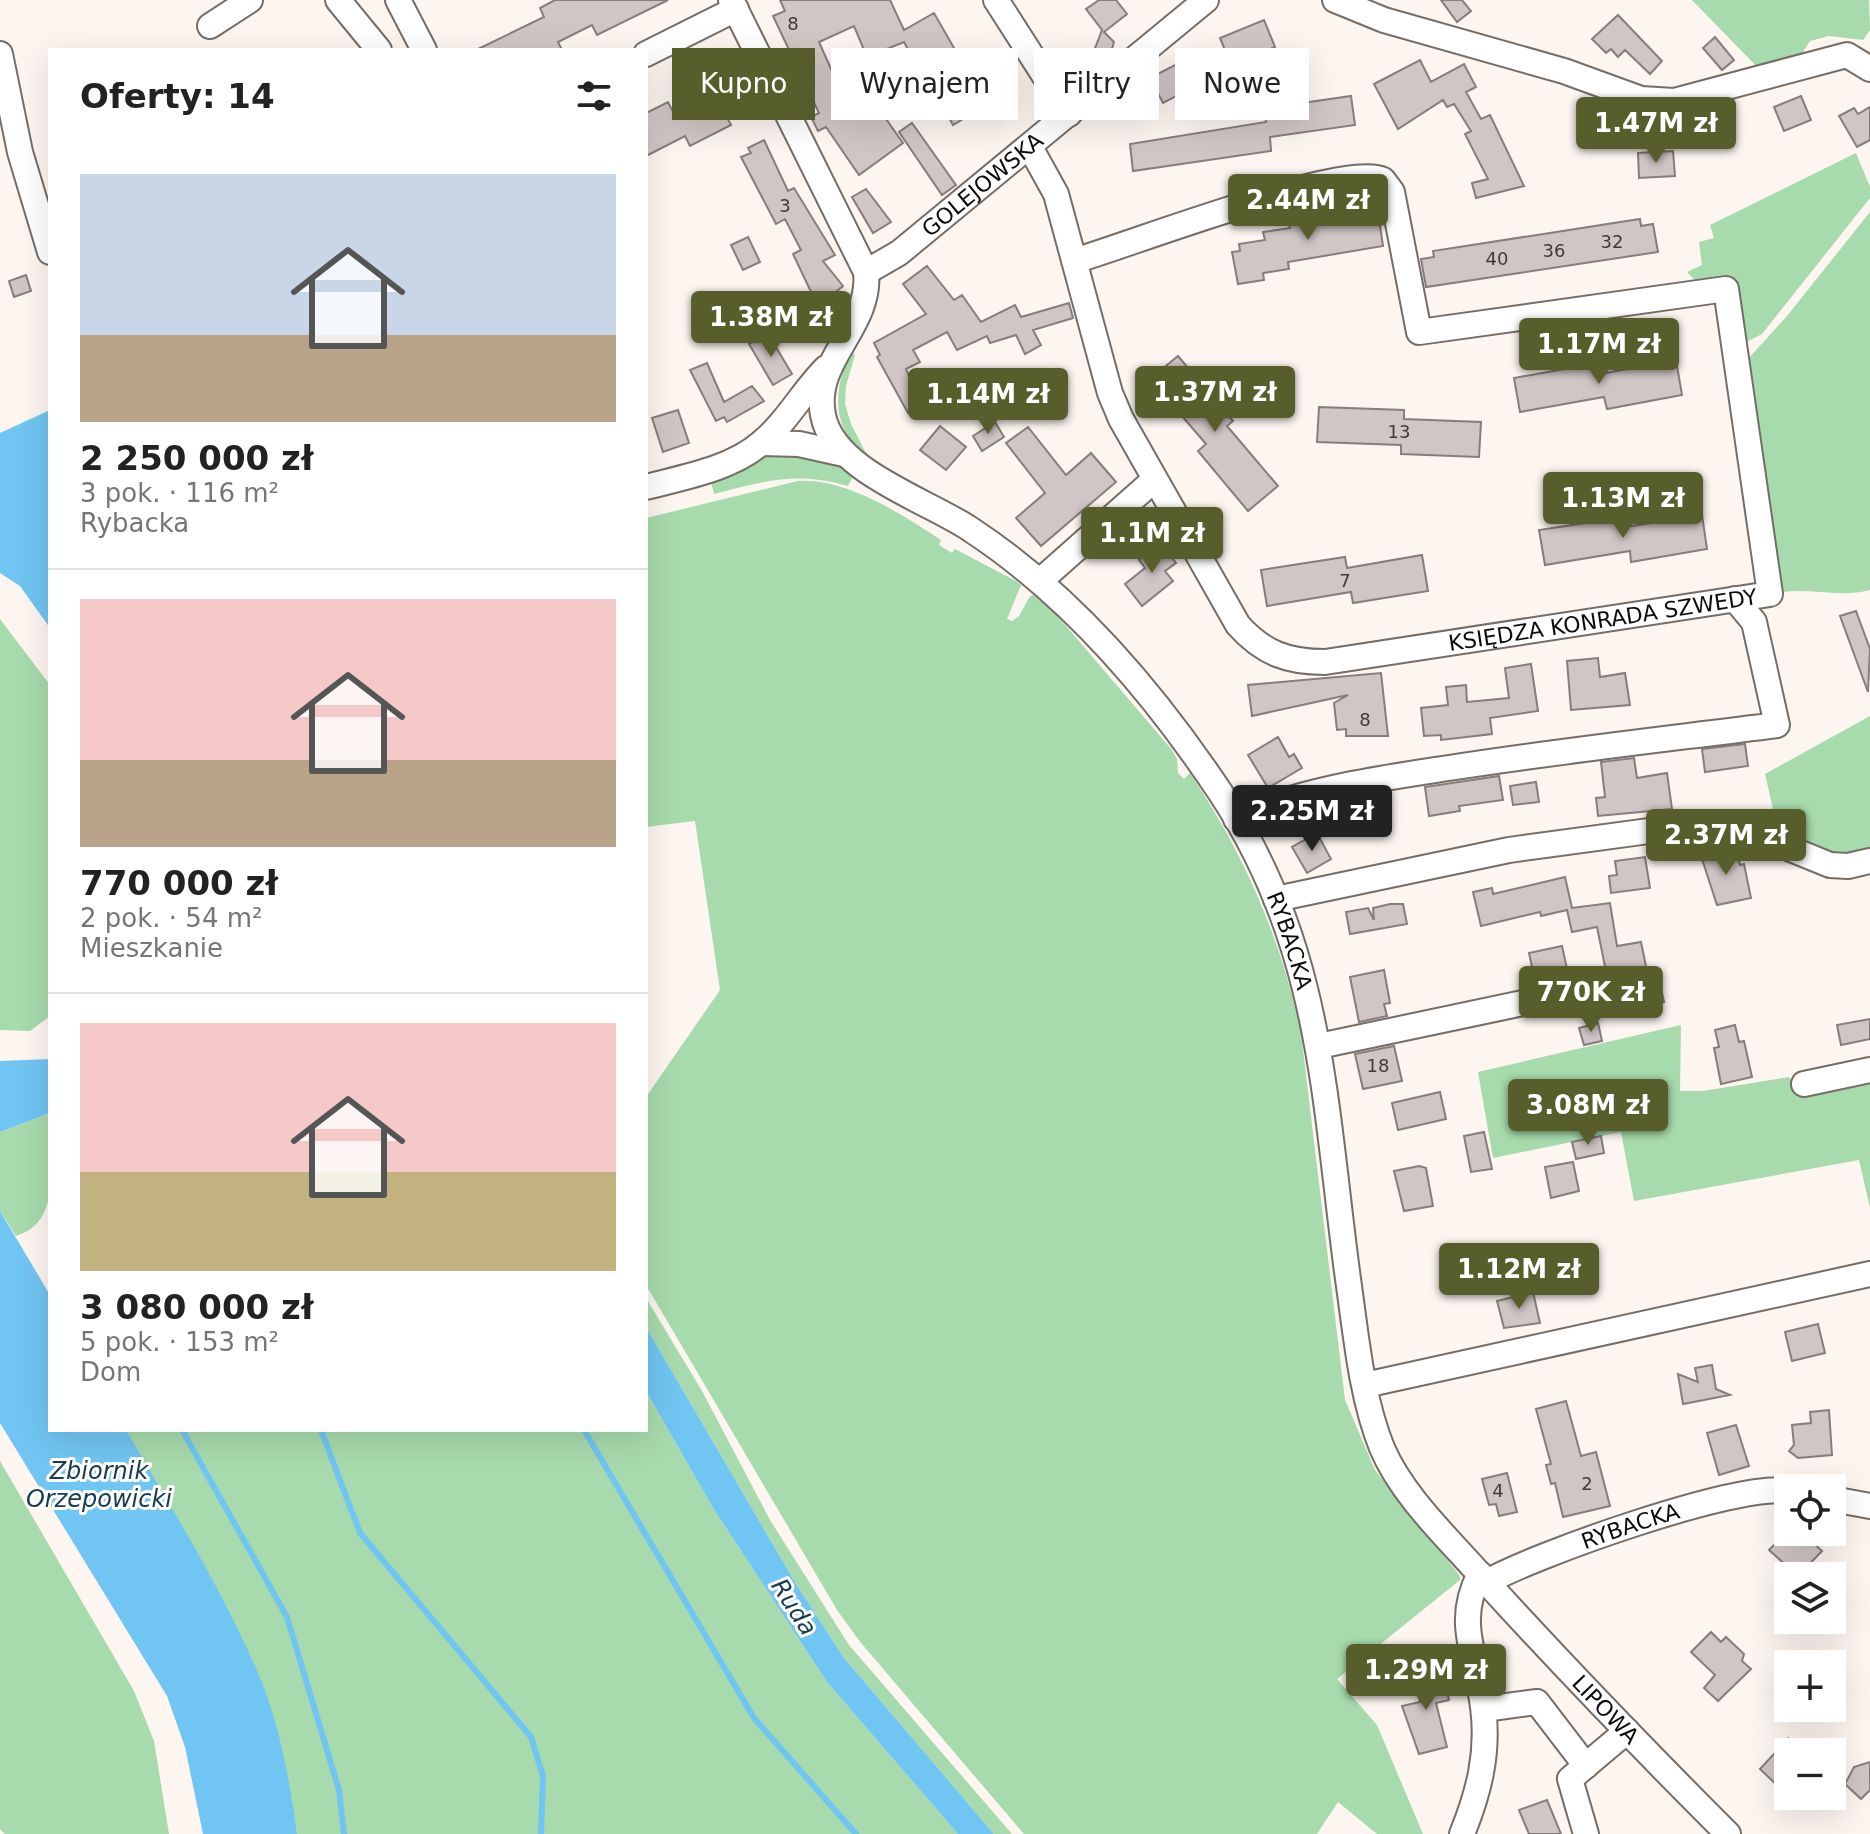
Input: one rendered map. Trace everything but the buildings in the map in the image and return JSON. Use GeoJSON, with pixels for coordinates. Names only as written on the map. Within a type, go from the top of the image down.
{"type":"FeatureCollection","features":[{"type":"Feature","properties":{"kind":"street"},"geometry":{"type":"LineString","coordinates":[[210,26],[250,0]]}},
{"type":"Feature","properties":{"kind":"street"},"geometry":{"type":"LineString","coordinates":[[338,0],[377,48]]}},
{"type":"Feature","properties":{"kind":"street"},"geometry":{"type":"LineString","coordinates":[[398,0],[423,48]]}},
{"type":"Feature","properties":{"kind":"street"},"geometry":{"type":"LineString","coordinates":[[996,0],[1034,59]]}},
{"type":"Feature","properties":{"kind":"street","name":"GOLEJOWSKA"},"geometry":{"type":"LineString","coordinates":[[1148,48],[1206,0]]}},
{"type":"Feature","properties":{"kind":"street"},"geometry":{"type":"LineString","coordinates":[[1335,0],[1384,20],[1564,71],[1651,101],[1674,101],[1847,55],[1870,69]]}},
{"type":"Feature","properties":{"kind":"street"},"geometry":{"type":"LineString","coordinates":[[648,53],[734,5],[866,272],[867,287],[860,311],[828,367],[762,443],[725,464],[648,486]]}},
{"type":"Feature","properties":{"kind":"street"},"geometry":{"type":"LineString","coordinates":[[0,54],[20,152],[48,245]]}},
{"type":"Feature","properties":{"kind":"street","name":"GOLEJOWSKA"},"geometry":{"type":"LineString","coordinates":[[866,272],[887,262],[1062,120]]}},
{"type":"Feature","properties":{"kind":"street","name":"KSIĘDZA KONRADA SZWEDY"},"geometry":{"type":"LineString","coordinates":[[1030,147],[1056,194],[1074,261],[1110,393],[1154,480],[1238,625],[1266,651],[1285,659],[1325,662],[1770,594],[1726,289],[1419,332],[1392,192],[1383,180],[1368,176],[1279,193],[1074,261]]}},
{"type":"Feature","properties":{"kind":"street","name":"RYBACKA"},"geometry":{"type":"LineString","coordinates":[[828,367],[823,380],[823,416],[833,442],[844,454],[973,530],[1040,581],[1082,620],[1202,767],[1236,819],[1276,899],[1304,974],[1319,1046],[1365,1385],[1376,1433],[1392,1467],[1483,1578],[1717,1499],[1774,1493]]}},
{"type":"Feature","properties":{"kind":"street","name":"RYBACKA"},"geometry":{"type":"LineString","coordinates":[[762,443],[799,444],[844,454]]}},
{"type":"Feature","properties":{"kind":"street"},"geometry":{"type":"LineString","coordinates":[[1040,581],[1154,480]]}},
{"type":"Feature","properties":{"kind":"street"},"geometry":{"type":"LineString","coordinates":[[1236,819],[1260,808],[1349,784],[1523,757],[1777,725],[1754,622],[1735,599]]}},
{"type":"Feature","properties":{"kind":"street"},"geometry":{"type":"LineString","coordinates":[[1276,899],[1509,850],[1686,826],[1731,828],[1758,835],[1830,865],[1848,866],[1870,861]]}},
{"type":"Feature","properties":{"kind":"street"},"geometry":{"type":"LineString","coordinates":[[1319,1046],[1594,988]]}},
{"type":"Feature","properties":{"kind":"street"},"geometry":{"type":"LineString","coordinates":[[1804,1084],[1870,1070]]}},
{"type":"Feature","properties":{"kind":"street"},"geometry":{"type":"LineString","coordinates":[[1365,1385],[1870,1274]]}},
{"type":"Feature","properties":{"kind":"street"},"geometry":{"type":"LineString","coordinates":[[1846,1502],[1870,1506]]}},
{"type":"Feature","properties":{"kind":"street"},"geometry":{"type":"LineString","coordinates":[[1471,1829],[1484,1762],[1484,1709],[1466,1614],[1468,1597],[1483,1578]]}},
{"type":"Feature","properties":{"kind":"street","name":"LIPOWA"},"geometry":{"type":"LineString","coordinates":[[1483,1578],[1728,1834]]}},
{"type":"Feature","properties":{"kind":"street"},"geometry":{"type":"LineString","coordinates":[[1484,1709],[1537,1702],[1586,1766]]}},
{"type":"Feature","properties":{"kind":"street"},"geometry":{"type":"LineString","coordinates":[[1586,1834],[1569,1786],[1570,1779],[1627,1731]]}},
{"type":"Feature","properties":{"kind":"green space"},"geometry":{"type":"Polygon","coordinates":[[[1692,0],[1869,0],[1870,30],[1863,40],[1829,36],[1810,41],[1797,61],[1761,71],[1692,0]]]}},
{"type":"Feature","properties":{"kind":"green space"},"geometry":{"type":"Polygon","coordinates":[[[1856,153],[1870,187],[1870,198],[1762,334],[1744,343],[1735,278],[1697,282],[1687,272],[1702,265],[1699,242],[1714,238],[1710,225],[1856,153]]]}},
{"type":"Feature","properties":{"kind":"green space"},"geometry":{"type":"Polygon","coordinates":[[[1870,212],[1870,590],[1848,593],[1782,592],[1747,360],[1787,316],[1870,212]]]}},
{"type":"Feature","properties":{"kind":"green space"},"geometry":{"type":"Polygon","coordinates":[[[851,351],[855,355],[846,386],[845,404],[851,424],[868,457],[847,434],[838,408],[841,380],[851,351]]]}},
{"type":"Feature","properties":{"kind":"green space"},"geometry":{"type":"Polygon","coordinates":[[[772,451],[835,463],[854,474],[848,486],[796,479],[765,482],[714,494],[710,478],[772,451]]]}},
{"type":"Feature","properties":{"kind":"green space"},"geometry":{"type":"Polygon","coordinates":[[[798,481],[835,485],[854,491],[909,519],[941,540],[939,545],[952,553],[955,549],[1021,585],[1007,619],[1012,621],[1019,616],[1030,596],[1034,595],[1055,613],[1172,750],[1177,759],[1178,773],[1184,779],[1190,773],[1227,834],[1271,930],[1301,1033],[1345,1400],[1375,1470],[1460,1576],[1460,1580],[1337,1679],[1377,1725],[1423,1834],[1377,1834],[1338,1802],[1317,1834],[1024,1834],[861,1643],[837,1610],[648,1288],[648,1094],[720,990],[695,821],[648,827],[648,518],[798,481]]]}},
{"type":"Feature","properties":{"kind":"green space"},"geometry":{"type":"Polygon","coordinates":[[[0,619],[48,682],[48,1018],[30,1031],[0,1030],[0,619]]]}},
{"type":"Feature","properties":{"kind":"green space"},"geometry":{"type":"Polygon","coordinates":[[[1870,716],[1870,855],[1850,860],[1785,838],[1791,825],[1785,815],[1775,818],[1765,774],[1870,716]]]}},
{"type":"Feature","properties":{"kind":"green space"},"geometry":{"type":"Polygon","coordinates":[[[1681,1025],[1680,1091],[1703,1091],[1789,1077],[1797,1090],[1870,1076],[1870,1208],[1859,1160],[1634,1201],[1621,1132],[1493,1158],[1478,1072],[1681,1025]]]}},
{"type":"Feature","properties":{"kind":"green space"},"geometry":{"type":"Polygon","coordinates":[[[48,1114],[48,1201],[42,1216],[32,1228],[16,1236],[0,1211],[0,1132],[48,1114]]]}},
{"type":"Feature","properties":{"kind":"green space"},"geometry":{"type":"Polygon","coordinates":[[[648,1301],[702,1391],[770,1520],[849,1645],[1012,1834],[994,1834],[844,1658],[796,1584],[648,1330],[648,1301]]]}},
{"type":"Feature","properties":{"kind":"green space"},"geometry":{"type":"Polygon","coordinates":[[[648,1394],[713,1508],[827,1682],[958,1834],[297,1834],[287,1777],[272,1724],[232,1624],[127,1432],[648,1432],[648,1394]]]}},
{"type":"Feature","properties":{"kind":"green space"},"geometry":{"type":"Polygon","coordinates":[[[0,1461],[134,1691],[154,1741],[169,1834],[5,1834],[0,1829],[0,1461]]]}},
{"type":"Feature","properties":{"kind":"water"},"geometry":{"type":"Polygon","coordinates":[[[48,411],[48,625],[20,586],[0,573],[0,433],[48,411]]]}},
{"type":"Feature","properties":{"kind":"water"},"geometry":{"type":"Polygon","coordinates":[[[48,1059],[48,1114],[0,1132],[0,1061],[48,1059]]]}},
{"type":"Feature","properties":{"kind":"water","name":"Zbiornik Orzepowicki"},"geometry":{"type":"Polygon","coordinates":[[[0,1211],[48,1292],[48,1432],[127,1432],[213,1580],[258,1673],[283,1752],[297,1834],[203,1834],[185,1747],[167,1696],[0,1423],[0,1211]]]}},
{"type":"Feature","properties":{"kind":"water","name":"Ruda"},"geometry":{"type":"Polygon","coordinates":[[[648,1330],[796,1584],[844,1658],[994,1834],[958,1834],[827,1682],[713,1508],[648,1394],[648,1330]]]}},
{"type":"Feature","properties":{"kind":"waterway"},"geometry":{"type":"LineString","coordinates":[[183,1432],[287,1617],[339,1790],[344,1834]]}},
{"type":"Feature","properties":{"kind":"waterway"},"geometry":{"type":"LineString","coordinates":[[322,1432],[360,1533],[531,1737],[543,1776],[541,1834]]}},
{"type":"Feature","properties":{"kind":"waterway"},"geometry":{"type":"LineString","coordinates":[[585,1432],[754,1718],[856,1834]]}}]}
